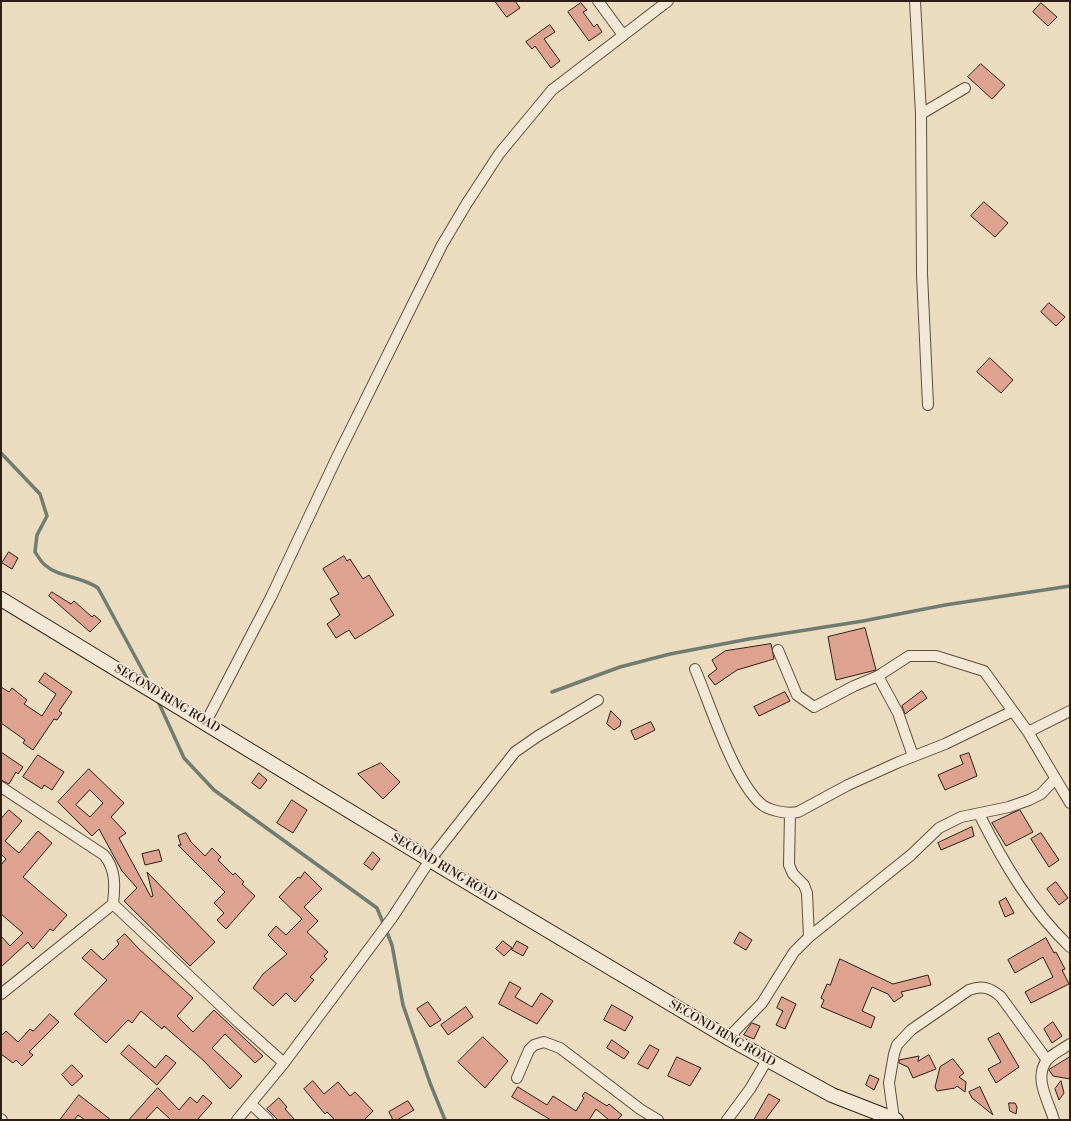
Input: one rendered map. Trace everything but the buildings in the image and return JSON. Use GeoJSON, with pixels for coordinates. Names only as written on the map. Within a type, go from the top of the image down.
{"type":"FeatureCollection","features":[{"type":"Feature","properties":{"kind":"main road","name":"SECOND RING ROAD"},"geometry":{"type":"LineString","coordinates":[[1,599],[163,698],[206,722],[430,860],[728,1038],[832,1095],[895,1120]]}},
{"type":"Feature","properties":{"kind":"street"},"geometry":{"type":"LineString","coordinates":[[598,1],[623,35]]}},
{"type":"Feature","properties":{"kind":"street"},"geometry":{"type":"LineString","coordinates":[[206,722],[271,598],[338,455],[439,252],[467,203],[499,154],[552,90],[668,1]]}},
{"type":"Feature","properties":{"kind":"street"},"geometry":{"type":"LineString","coordinates":[[915,1],[921,114],[922,274],[928,405]]}},
{"type":"Feature","properties":{"kind":"street"},"geometry":{"type":"LineString","coordinates":[[921,114],[965,88]]}},
{"type":"Feature","properties":{"kind":"street"},"geometry":{"type":"LineString","coordinates":[[778,650],[797,695],[814,708],[854,686],[878,676],[909,656],[936,656],[984,672],[1028,732],[1070,803]]}},
{"type":"Feature","properties":{"kind":"street"},"geometry":{"type":"LineString","coordinates":[[695,669],[729,752],[753,796],[761,805],[790,814],[798,812],[848,785],[913,756],[945,744],[1013,711]]}},
{"type":"Feature","properties":{"kind":"street"},"geometry":{"type":"LineString","coordinates":[[878,676],[898,713],[913,756]]}},
{"type":"Feature","properties":{"kind":"street"},"geometry":{"type":"LineString","coordinates":[[237,1120],[284,1063],[392,918],[430,860],[515,752],[538,736],[598,700]]}},
{"type":"Feature","properties":{"kind":"street"},"geometry":{"type":"LineString","coordinates":[[1028,732],[1070,711]]}},
{"type":"Feature","properties":{"kind":"street"},"geometry":{"type":"LineString","coordinates":[[728,1038],[762,1003],[794,952],[809,937],[911,855],[939,828],[961,817],[1009,807],[1029,800],[1041,794],[1055,779]]}},
{"type":"Feature","properties":{"kind":"street"},"geometry":{"type":"LineString","coordinates":[[1,787],[104,855],[110,862],[115,883],[113,904],[1,994]]}},
{"type":"Feature","properties":{"kind":"street"},"geometry":{"type":"LineString","coordinates":[[790,814],[789,865],[807,893],[809,937]]}},
{"type":"Feature","properties":{"kind":"street"},"geometry":{"type":"LineString","coordinates":[[979,814],[1007,866],[1026,894],[1070,947]]}},
{"type":"Feature","properties":{"kind":"street"},"geometry":{"type":"LineString","coordinates":[[113,904],[226,1011],[284,1063]]}},
{"type":"Feature","properties":{"kind":"street"},"geometry":{"type":"LineString","coordinates":[[895,1120],[889,1083],[897,1045],[911,1030],[970,990],[977,987],[994,990],[1001,997],[1047,1060]]}},
{"type":"Feature","properties":{"kind":"street"},"geometry":{"type":"LineString","coordinates":[[517,1078],[529,1050],[534,1045],[544,1042],[560,1048],[634,1104],[658,1120]]}},
{"type":"Feature","properties":{"kind":"street"},"geometry":{"type":"LineString","coordinates":[[1054,1120],[1042,1086],[1041,1074],[1047,1060],[1070,1044]]}},
{"type":"Feature","properties":{"kind":"street"},"geometry":{"type":"LineString","coordinates":[[727,1120],[750,1089],[767,1060]]}},
{"type":"Feature","properties":{"kind":"street"},"geometry":{"type":"LineString","coordinates":[[251,1104],[268,1120]]}},
{"type":"Feature","properties":{"kind":"waterway"},"geometry":{"type":"LineString","coordinates":[[1,453],[40,494],[47,516],[37,535],[35,552],[42,562],[51,569],[64,575],[85,581],[98,588],[150,684]]}},
{"type":"Feature","properties":{"kind":"waterway"},"geometry":{"type":"LineString","coordinates":[[552,692],[620,667],[670,654],[749,639],[863,621],[945,605],[1070,586]]}},
{"type":"Feature","properties":{"kind":"waterway"},"geometry":{"type":"LineString","coordinates":[[157,699],[184,758],[214,790],[377,908],[392,945],[403,1005],[430,1083],[445,1120]]}}]}
